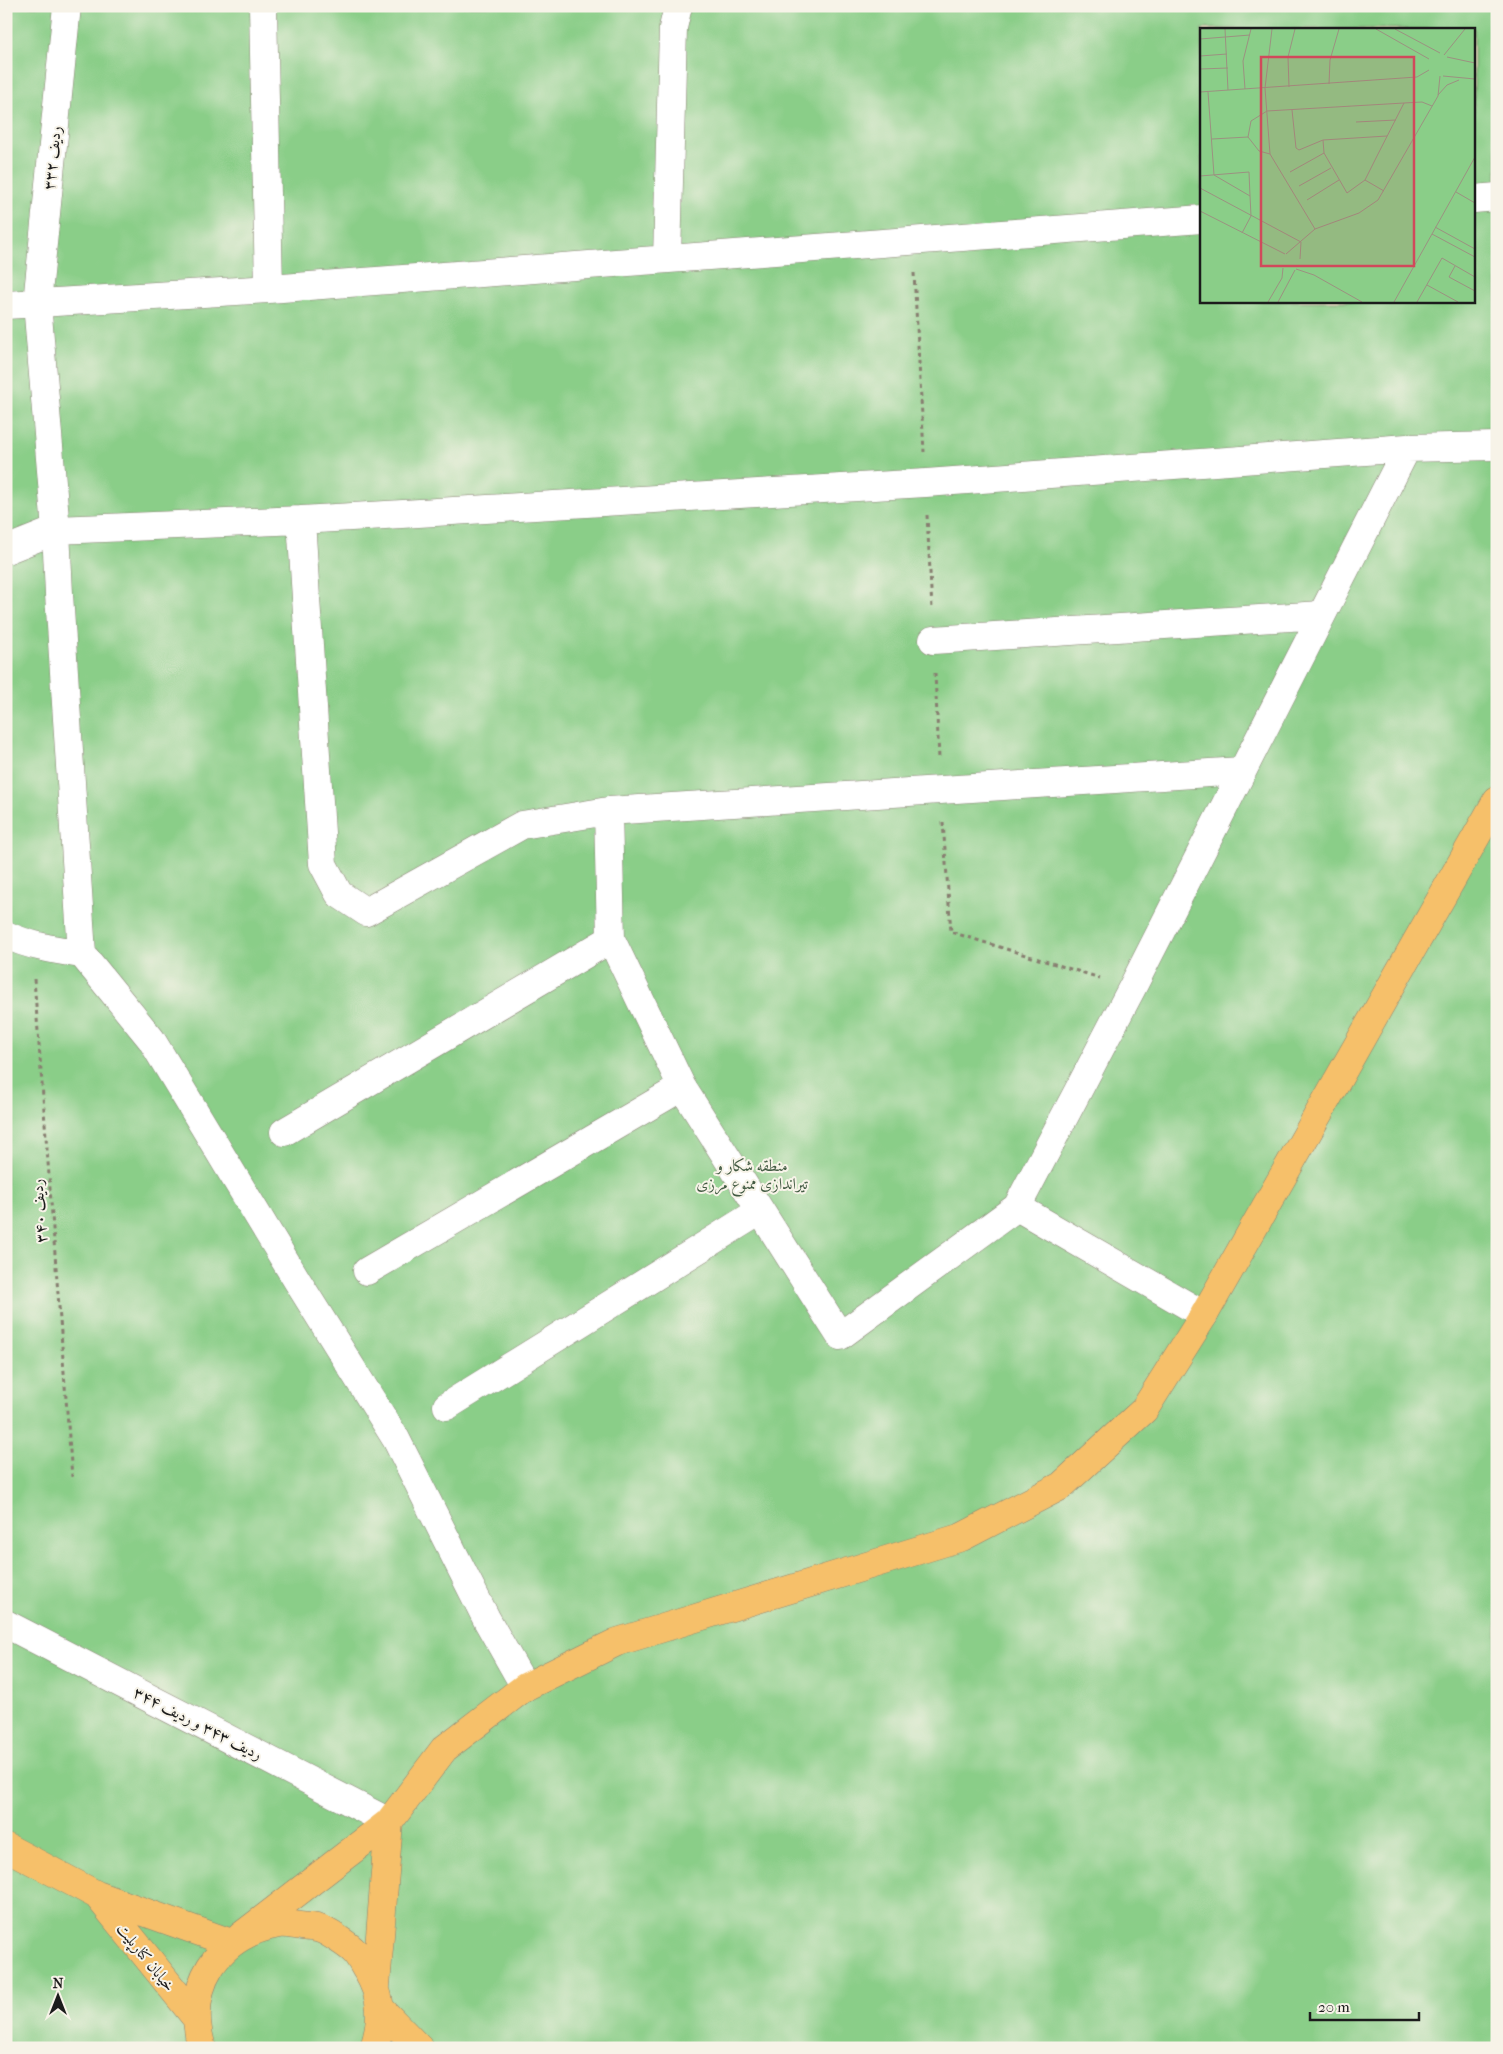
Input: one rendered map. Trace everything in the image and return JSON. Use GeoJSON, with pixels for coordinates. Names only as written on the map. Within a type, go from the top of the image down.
{"type":"FeatureCollection","features":[{"type":"Feature","properties":{"kind":"main road"},"geometry":{"type":"LineString","coordinates":[[202,2048],[196,2018],[199,1990],[211,1964],[236,1939],[390,1822],[444,1749],[525,1687],[617,1642],[962,1537],[1061,1486],[1144,1410],[1204,1316],[1497,800]]}},
{"type":"Feature","properties":{"kind":"main road"},"geometry":{"type":"LineString","coordinates":[[374,2048],[379,2031],[378,1997],[390,1822]]}},
{"type":"Feature","properties":{"kind":"main road","name":"خیابان کنارپلیت"},"geometry":{"type":"LineString","coordinates":[[6,1847],[97,1895],[236,1939]]}},
{"type":"Feature","properties":{"kind":"main road","name":"خیابان کنارپلیت"},"geometry":{"type":"LineString","coordinates":[[97,1895],[196,2018]]}},
{"type":"Feature","properties":{"kind":"main road"},"geometry":{"type":"LineString","coordinates":[[236,1939],[280,1924],[321,1929],[355,1951],[378,1997],[419,2048]]}},
{"type":"Feature","properties":{"kind":"street"},"geometry":{"type":"LineString","coordinates":[[263,6],[269,289]]}},
{"type":"Feature","properties":{"kind":"street"},"geometry":{"type":"LineString","coordinates":[[667,259],[673,28],[678,6]]}},
{"type":"Feature","properties":{"kind":"street","name":"ردیف ۳۳۲"},"geometry":{"type":"LineString","coordinates":[[67,10],[37,303],[56,530],[82,954]]}},
{"type":"Feature","properties":{"kind":"street"},"geometry":{"type":"LineString","coordinates":[[1476,199],[1497,197]]}},
{"type":"Feature","properties":{"kind":"street"},"geometry":{"type":"LineString","coordinates":[[6,305],[269,289],[1200,219]]}},
{"type":"Feature","properties":{"kind":"street"},"geometry":{"type":"LineString","coordinates":[[6,550],[56,530],[301,520],[926,483],[1406,448],[1497,446]]}},
{"type":"Feature","properties":{"kind":"street"},"geometry":{"type":"LineString","coordinates":[[608,811],[611,939],[682,1087],[840,1336],[1017,1207],[1132,988],[1406,448]]}},
{"type":"Feature","properties":{"kind":"street"},"geometry":{"type":"LineString","coordinates":[[301,520],[323,864],[339,894],[366,912],[522,825],[608,811],[1241,771]]}},
{"type":"Feature","properties":{"kind":"street"},"geometry":{"type":"LineString","coordinates":[[933,640],[1321,615]]}},
{"type":"Feature","properties":{"kind":"street"},"geometry":{"type":"LineString","coordinates":[[19,939],[82,954],[151,1039],[298,1282],[396,1439],[487,1620],[525,1687]]}},
{"type":"Feature","properties":{"kind":"street"},"geometry":{"type":"LineString","coordinates":[[284,1132],[611,939]]}},
{"type":"Feature","properties":{"kind":"street"},"geometry":{"type":"LineString","coordinates":[[366,1271],[682,1087]]}},
{"type":"Feature","properties":{"kind":"street"},"geometry":{"type":"LineString","coordinates":[[1017,1207],[1204,1316]]}},
{"type":"Feature","properties":{"kind":"street"},"geometry":{"type":"LineString","coordinates":[[447,1406],[760,1211]]}},
{"type":"Feature","properties":{"kind":"street","name":"ردیف ۳۴۳ و ردیف ۳۴۴"},"geometry":{"type":"LineString","coordinates":[[6,1624],[390,1822]]}},
{"type":"Feature","properties":{"kind":"path","name":"ردیف ۳۴۰"},"geometry":{"type":"LineString","coordinates":[[19,939],[72,1476]]}},
{"type":"Feature","properties":{"kind":"green space","name":"منطقه شکار و تیراندازی ممنوع مرزی"},"geometry":{"type":"Polygon","coordinates":[[[6,6],[1497,6],[1497,2048],[6,2048],[6,6]]]}}]}
